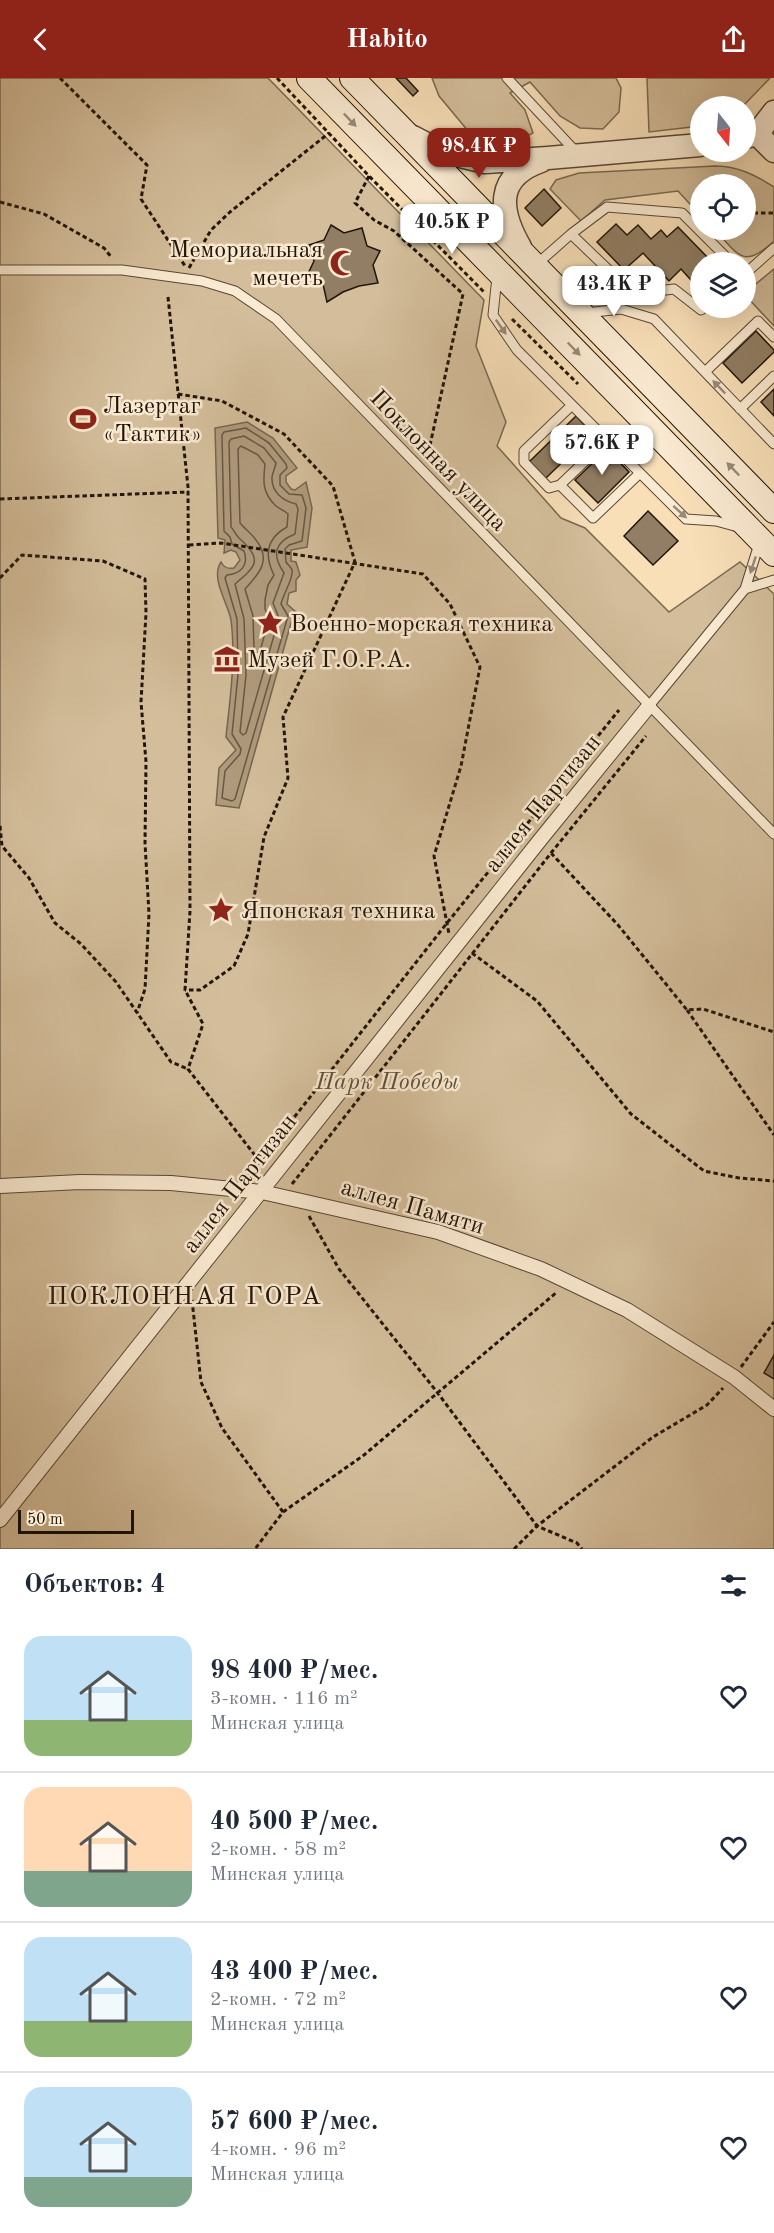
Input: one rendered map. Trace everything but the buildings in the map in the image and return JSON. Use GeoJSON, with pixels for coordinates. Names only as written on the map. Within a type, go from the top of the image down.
{"type":"FeatureCollection","features":[{"type":"Feature","properties":{"kind":"main road"},"geometry":{"type":"LineString","coordinates":[[309,78],[762,541]]}},
{"type":"Feature","properties":{"kind":"main road"},"geometry":{"type":"LineString","coordinates":[[352,78],[774,511]]}},
{"type":"Feature","properties":{"kind":"street"},"geometry":{"type":"LineString","coordinates":[[756,130],[774,112]]}},
{"type":"Feature","properties":{"kind":"street"},"geometry":{"type":"LineString","coordinates":[[404,132],[440,151],[485,162],[690,146]]}},
{"type":"Feature","properties":{"kind":"street"},"geometry":{"type":"LineString","coordinates":[[756,138],[774,151]]}},
{"type":"Feature","properties":{"kind":"street"},"geometry":{"type":"LineString","coordinates":[[530,260],[513,235],[506,216],[504,200],[513,177],[526,166],[548,158]]}},
{"type":"Feature","properties":{"kind":"street","name":"аллея Партизан"},"geometry":{"type":"LineString","coordinates":[[0,1520],[649,706]]}},
{"type":"Feature","properties":{"kind":"street","name":"аллея Памяти"},"geometry":{"type":"LineString","coordinates":[[0,1186],[80,1182],[171,1183],[262,1192],[438,1232],[542,1269],[627,1310],[734,1377],[774,1409]]}},
{"type":"Feature","properties":{"kind":"lane"},"geometry":{"type":"LineString","coordinates":[[507,78],[579,155]]}},
{"type":"Feature","properties":{"kind":"lane"},"geometry":{"type":"LineString","coordinates":[[530,260],[571,234],[607,207],[682,213],[721,252]]}},
{"type":"Feature","properties":{"kind":"lane"},"geometry":{"type":"LineString","coordinates":[[571,234],[618,279],[639,273],[657,291],[675,289],[690,301]]}},
{"type":"Feature","properties":{"kind":"lane"},"geometry":{"type":"LineString","coordinates":[[756,264],[774,248]]}},
{"type":"Feature","properties":{"kind":"lane","name":"Поклонная улица"},"geometry":{"type":"LineString","coordinates":[[0,270],[122,270],[202,281],[235,291],[276,319],[774,834]]}},
{"type":"Feature","properties":{"kind":"lane"},"geometry":{"type":"LineString","coordinates":[[498,271],[493,315],[517,350],[686,519],[716,521],[762,541],[745,589],[649,706]]}},
{"type":"Feature","properties":{"kind":"lane"},"geometry":{"type":"LineString","coordinates":[[581,313],[621,309],[654,318],[774,444]]}},
{"type":"Feature","properties":{"kind":"lane"},"geometry":{"type":"LineString","coordinates":[[705,372],[758,321],[774,337]]}},
{"type":"Feature","properties":{"kind":"lane"},"geometry":{"type":"LineString","coordinates":[[740,409],[774,376]]}},
{"type":"Feature","properties":{"kind":"lane"},"geometry":{"type":"LineString","coordinates":[[572,405],[524,451],[524,462],[549,488],[560,485],[607,440]]}},
{"type":"Feature","properties":{"kind":"lane"},"geometry":{"type":"LineString","coordinates":[[560,485],[593,518],[640,473]]}},
{"type":"Feature","properties":{"kind":"lane"},"geometry":{"type":"LineString","coordinates":[[745,589],[774,580]]}},
{"type":"Feature","properties":{"kind":"path"},"geometry":{"type":"LineString","coordinates":[[60,78],[147,165],[141,199],[188,270],[211,230],[217,224],[329,133]]}},
{"type":"Feature","properties":{"kind":"path"},"geometry":{"type":"LineString","coordinates":[[276,78],[494,302]]}},
{"type":"Feature","properties":{"kind":"path"},"geometry":{"type":"LineString","coordinates":[[369,176],[355,203],[374,220],[394,231],[463,294],[424,472]]}},
{"type":"Feature","properties":{"kind":"path"},"geometry":{"type":"LineString","coordinates":[[0,202],[44,214],[104,248],[122,270]]}},
{"type":"Feature","properties":{"kind":"path"},"geometry":{"type":"LineString","coordinates":[[756,213],[774,213]]}},
{"type":"Feature","properties":{"kind":"path"},"geometry":{"type":"LineString","coordinates":[[168,297],[189,492],[190,911],[185,990],[203,1024],[188,1069]]}},
{"type":"Feature","properties":{"kind":"path"},"geometry":{"type":"LineString","coordinates":[[177,394],[222,401],[284,434],[333,486],[355,562],[283,717],[288,778],[264,837],[248,934],[234,966],[200,990],[185,990]]}},
{"type":"Feature","properties":{"kind":"path"},"geometry":{"type":"LineString","coordinates":[[0,499],[189,492]]}},
{"type":"Feature","properties":{"kind":"path"},"geometry":{"type":"LineString","coordinates":[[189,545],[221,543],[423,574],[450,604],[480,667],[461,765],[434,856],[447,923],[455,947],[472,953],[537,1001],[631,1114],[704,1171],[739,1178],[774,1181]]}},
{"type":"Feature","properties":{"kind":"path"},"geometry":{"type":"LineString","coordinates":[[0,578],[22,555],[103,561],[145,579],[146,613],[141,702],[146,762],[145,843],[149,914],[145,988],[137,1013]]}},
{"type":"Feature","properties":{"kind":"path"},"geometry":{"type":"LineString","coordinates":[[244,1182],[447,923],[619,710]]}},
{"type":"Feature","properties":{"kind":"path"},"geometry":{"type":"LineString","coordinates":[[283,1196],[472,953],[646,736]]}},
{"type":"Feature","properties":{"kind":"path"},"geometry":{"type":"LineString","coordinates":[[0,826],[2,846],[28,878],[55,923],[81,944],[116,981],[171,1062],[188,1069],[272,1177]]}},
{"type":"Feature","properties":{"kind":"path"},"geometry":{"type":"LineString","coordinates":[[540,840],[618,925],[687,1010],[774,1135]]}},
{"type":"Feature","properties":{"kind":"path"},"geometry":{"type":"LineString","coordinates":[[687,1010],[703,1009],[774,1032]]}},
{"type":"Feature","properties":{"kind":"path"},"geometry":{"type":"LineString","coordinates":[[299,1199],[339,1269],[437,1392],[537,1526],[577,1543],[582,1549]]}},
{"type":"Feature","properties":{"kind":"path"},"geometry":{"type":"LineString","coordinates":[[190,1281],[201,1382],[222,1428],[282,1512]]}},
{"type":"Feature","properties":{"kind":"path"},"geometry":{"type":"LineString","coordinates":[[255,1549],[282,1512],[364,1455],[569,1282]]}},
{"type":"Feature","properties":{"kind":"path"},"geometry":{"type":"LineString","coordinates":[[514,1549],[537,1526],[653,1437],[707,1405],[734,1377],[774,1322]]}},
{"type":"Feature","properties":{"kind":"green space","name":"Парк Победы"},"geometry":{"type":"Polygon","coordinates":[[[0,78],[268,78],[484,300],[476,346],[506,422],[497,446],[561,518],[585,528],[669,612],[740,562],[774,594],[774,1549],[0,1549],[0,78]]]}},
{"type":"Feature","properties":{"kind":"green space"},"geometry":{"type":"Polygon","coordinates":[[[432,78],[616,78],[621,88],[619,112],[603,129],[580,128],[560,116],[530,82],[510,93],[525,110],[533,133],[513,144],[469,132],[439,96],[432,78]]]}},
{"type":"Feature","properties":{"kind":"green space"},"geometry":{"type":"Polygon","coordinates":[[[647,78],[770,78],[753,96],[690,96],[690,127],[649,132],[647,78]]]}},
{"type":"Feature","properties":{"kind":"green space"},"geometry":{"type":"Polygon","coordinates":[[[715,166],[750,174],[690,174],[690,204],[678,191],[605,200],[581,221],[550,189],[556,180],[579,173],[715,166]]]}},
{"type":"Feature","properties":{"kind":"green space"},"geometry":{"type":"Polygon","coordinates":[[[756,177],[774,187],[774,241],[756,254],[756,252],[736,252],[725,240],[756,240],[756,177]]]}},
{"type":"Feature","properties":{"kind":"green space"},"geometry":{"type":"Polygon","coordinates":[[[774,269],[774,326],[756,307],[756,284],[774,269]]]}},
{"type":"Feature","properties":{"kind":"water"},"geometry":{"type":"Polygon","coordinates":[[[247,422],[273,438],[297,468],[286,476],[286,482],[291,489],[295,490],[306,482],[312,508],[307,547],[291,550],[291,561],[296,562],[300,575],[296,580],[296,591],[289,593],[287,604],[297,613],[291,623],[239,808],[216,805],[219,768],[236,750],[226,737],[233,649],[231,620],[219,583],[218,568],[221,562],[226,568],[234,568],[240,560],[236,552],[231,550],[224,553],[225,540],[218,538],[215,428],[247,422]]]}},
{"type":"Feature","properties":{"kind":"place","name":"Мемориальная мечеть"},"geometry":{"type":"Point","coordinates":[343,263]}},
{"type":"Feature","properties":{"kind":"place","name":"Лазертаг «Тактик»"},"geometry":{"type":"Point","coordinates":[83,419]}},
{"type":"Feature","properties":{"kind":"place","name":"Военно-морская техника"},"geometry":{"type":"Point","coordinates":[270,623]}},
{"type":"Feature","properties":{"kind":"place","name":"Музей Г.О.Р.А."},"geometry":{"type":"Point","coordinates":[227,659]}},
{"type":"Feature","properties":{"kind":"place","name":"Японская техника"},"geometry":{"type":"Point","coordinates":[221,910]}},
{"type":"Feature","properties":{"kind":"district","name":"ПОКЛОННАЯ ГОРА"},"geometry":{"type":"Point","coordinates":[185,1295]}}]}
